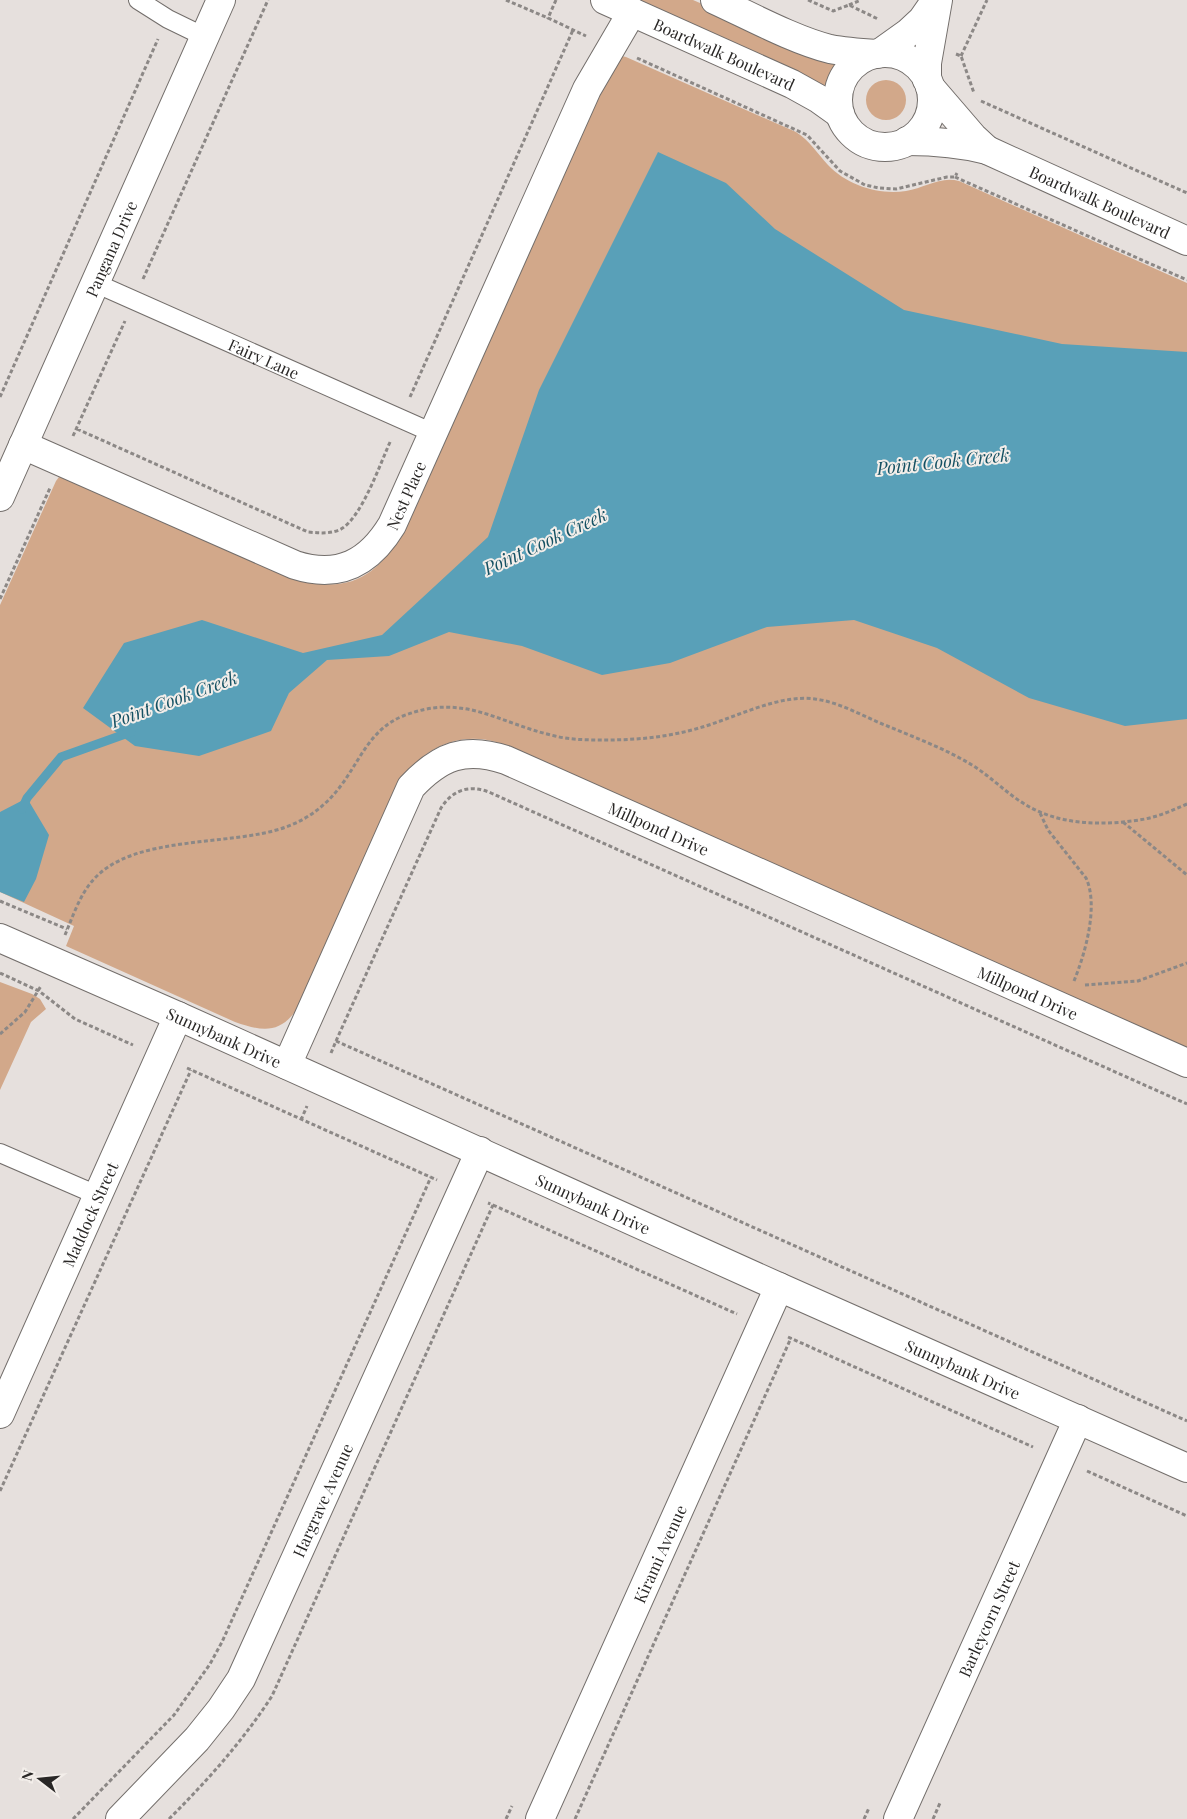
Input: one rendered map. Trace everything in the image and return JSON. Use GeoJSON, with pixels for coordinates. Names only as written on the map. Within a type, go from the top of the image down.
{"type":"FeatureCollection","features":[{"type":"Feature","properties":{"kind":"street","name":"Pangana Drive"},"geometry":{"type":"LineString","coordinates":[[0,497],[222,0]]}},
{"type":"Feature","properties":{"kind":"street"},"geometry":{"type":"LineString","coordinates":[[715,0],[800,38],[829,48],[850,52],[895,54],[908,59],[920,68],[928,83]]}},
{"type":"Feature","properties":{"kind":"street"},"geometry":{"type":"LineString","coordinates":[[920,39],[862,59],[850,69],[841,83],[838,98],[840,114],[846,127],[855,137],[867,144],[881,147],[894,146],[907,141],[920,132],[928,118],[932,102],[927,64],[920,39],[937,0]]}},
{"type":"Feature","properties":{"kind":"street","name":"Nest Place"},"geometry":{"type":"LineString","coordinates":[[23,445],[279,559],[309,569],[322,571],[352,564],[368,555],[382,541],[392,524],[607,45],[617,5]]}},
{"type":"Feature","properties":{"kind":"street","name":"Boardwalk Boulevard"},"geometry":{"type":"LineString","coordinates":[[617,5],[792,84],[819,99],[840,114]]}},
{"type":"Feature","properties":{"kind":"street","name":"Boardwalk Boulevard"},"geometry":{"type":"LineString","coordinates":[[928,83],[976,144]]}},
{"type":"Feature","properties":{"kind":"street","name":"Boardwalk Boulevard"},"geometry":{"type":"LineString","coordinates":[[907,141],[976,144],[1187,241]]}},
{"type":"Feature","properties":{"kind":"street","name":"Millpond Drive"},"geometry":{"type":"LineString","coordinates":[[287,1065],[411,787],[429,770],[441,762],[465,753],[479,753],[506,760],[1067,996],[1187,1063]]}},
{"type":"Feature","properties":{"kind":"street","name":"Sunnybank Drive"},"geometry":{"type":"LineString","coordinates":[[0,938],[1187,1468]]}},
{"type":"Feature","properties":{"kind":"street","name":"Maddock Street"},"geometry":{"type":"LineString","coordinates":[[0,1414],[178,1016]]}},
{"type":"Feature","properties":{"kind":"street","name":"Hargrave Avenue"},"geometry":{"type":"LineString","coordinates":[[120,1819],[197,1739],[221,1709],[241,1679],[480,1151]]}},
{"type":"Feature","properties":{"kind":"street","name":"Kirami Avenue"},"geometry":{"type":"LineString","coordinates":[[540,1819],[779,1287]]}},
{"type":"Feature","properties":{"kind":"street","name":"Barleycorn Street"},"geometry":{"type":"LineString","coordinates":[[898,1819],[1078,1419]]}},
{"type":"Feature","properties":{"kind":"lane"},"geometry":{"type":"LineString","coordinates":[[138,0],[168,19],[205,36]]}},
{"type":"Feature","properties":{"kind":"lane","name":"Fairy Lane"},"geometry":{"type":"LineString","coordinates":[[95,283],[433,433]]}},
{"type":"Feature","properties":{"kind":"lane"},"geometry":{"type":"LineString","coordinates":[[0,1153],[97,1195]]}},
{"type":"Feature","properties":{"kind":"path"},"geometry":{"type":"LineString","coordinates":[[506,0],[807,135],[840,172],[865,185],[896,189],[947,177],[955,177],[1187,280]]}},
{"type":"Feature","properties":{"kind":"path"},"geometry":{"type":"LineString","coordinates":[[548,18],[556,0]]}},
{"type":"Feature","properties":{"kind":"path"},"geometry":{"type":"LineString","coordinates":[[808,0],[832,11],[861,0]]}},
{"type":"Feature","properties":{"kind":"path"},"geometry":{"type":"LineString","coordinates":[[987,0],[961,56],[977,99],[1187,193]]}},
{"type":"Feature","properties":{"kind":"path"},"geometry":{"type":"LineString","coordinates":[[849,5],[920,39],[961,56]]}},
{"type":"Feature","properties":{"kind":"path"},"geometry":{"type":"LineString","coordinates":[[0,397],[168,19]]}},
{"type":"Feature","properties":{"kind":"path"},"geometry":{"type":"LineString","coordinates":[[77,429],[308,532],[326,533],[340,529],[351,522],[359,511],[573,30]]}},
{"type":"Feature","properties":{"kind":"path"},"geometry":{"type":"LineString","coordinates":[[955,177],[976,144],[989,104]]}},
{"type":"Feature","properties":{"kind":"path"},"geometry":{"type":"LineString","coordinates":[[301,1120],[441,808],[447,799],[466,788],[491,792],[1187,1104]]}},
{"type":"Feature","properties":{"kind":"path"},"geometry":{"type":"LineString","coordinates":[[1040,813],[1048,830],[1086,878],[1090,919],[1080,966],[1047,1041]]}},
{"type":"Feature","properties":{"kind":"path"},"geometry":{"type":"LineString","coordinates":[[1122,821],[1187,875]]}},
{"type":"Feature","properties":{"kind":"path"},"geometry":{"type":"LineString","coordinates":[[0,901],[67,929]]}},
{"type":"Feature","properties":{"kind":"path"},"geometry":{"type":"LineString","coordinates":[[1067,996],[1138,981],[1187,963]]}},
{"type":"Feature","properties":{"kind":"path"},"geometry":{"type":"LineString","coordinates":[[0,973],[39,991],[75,1018],[1187,1516]]}},
{"type":"Feature","properties":{"kind":"path"},"geometry":{"type":"LineString","coordinates":[[0,1034],[25,1012],[39,991]]}},
{"type":"Feature","properties":{"kind":"path"},"geometry":{"type":"LineString","coordinates":[[336,1041],[1187,1421]]}},
{"type":"Feature","properties":{"kind":"path"},"geometry":{"type":"LineString","coordinates":[[0,1491],[190,1070]]}},
{"type":"Feature","properties":{"kind":"path"},"geometry":{"type":"LineString","coordinates":[[73,1819],[174,1715],[210,1664],[226,1633],[431,1177]]}},
{"type":"Feature","properties":{"kind":"path"},"geometry":{"type":"LineString","coordinates":[[169,1819],[208,1780],[236,1747],[272,1696],[493,1205]]}},
{"type":"Feature","properties":{"kind":"path"},"geometry":{"type":"LineString","coordinates":[[574,1819],[791,1338]]}},
{"type":"Feature","properties":{"kind":"shaded area"},"geometry":{"type":"Polygon","coordinates":[[[630,0],[693,0],[837,62],[824,87],[630,0]]]}},
{"type":"Feature","properties":{"kind":"shaded area"},"geometry":{"type":"Polygon","coordinates":[[[617,55],[626,57],[796,132],[809,143],[828,165],[854,184],[885,192],[896,192],[913,190],[945,180],[959,181],[1187,283],[1187,1049],[506,745],[481,739],[466,739],[438,747],[426,754],[415,764],[396,787],[299,1006],[285,1022],[278,1026],[263,1029],[235,1022],[66,946],[74,926],[0,892],[0,605],[56,481],[59,477],[68,479],[296,579],[334,584],[350,581],[365,575],[379,564],[392,549],[404,529],[617,55]]]}},
{"type":"Feature","properties":{"kind":"shaded area"},"geometry":{"type":"Polygon","coordinates":[[[890,80],[897,83],[903,89],[906,100],[905,108],[897,117],[890,120],[882,120],[875,117],[867,108],[866,96],[869,89],[878,81],[890,80]]]}},
{"type":"Feature","properties":{"kind":"shaded area"},"geometry":{"type":"Polygon","coordinates":[[[0,982],[32,994],[40,999],[46,1009],[31,1022],[0,1090],[0,982]]]}},
{"type":"Feature","properties":{"kind":"water"},"geometry":{"type":"Polygon","coordinates":[[[658,152],[726,183],[775,229],[904,310],[1062,344],[1187,352],[1187,719],[1125,726],[1029,698],[937,648],[854,620],[767,627],[670,663],[602,675],[522,646],[449,632],[389,656],[327,660],[289,693],[271,731],[199,756],[135,746],[83,708],[124,643],[202,620],[303,653],[382,635],[488,537],[539,390],[658,152]]]}},
{"type":"Feature","properties":{"kind":"water"},"geometry":{"type":"Polygon","coordinates":[[[27,798],[49,835],[36,879],[24,902],[0,892],[0,812],[27,798]]]}},
{"type":"Feature","properties":{"kind":"waterway","name":"Point Cook Creek"},"geometry":{"type":"LineString","coordinates":[[22,809],[27,798],[61,757],[131,732]]}}]}
